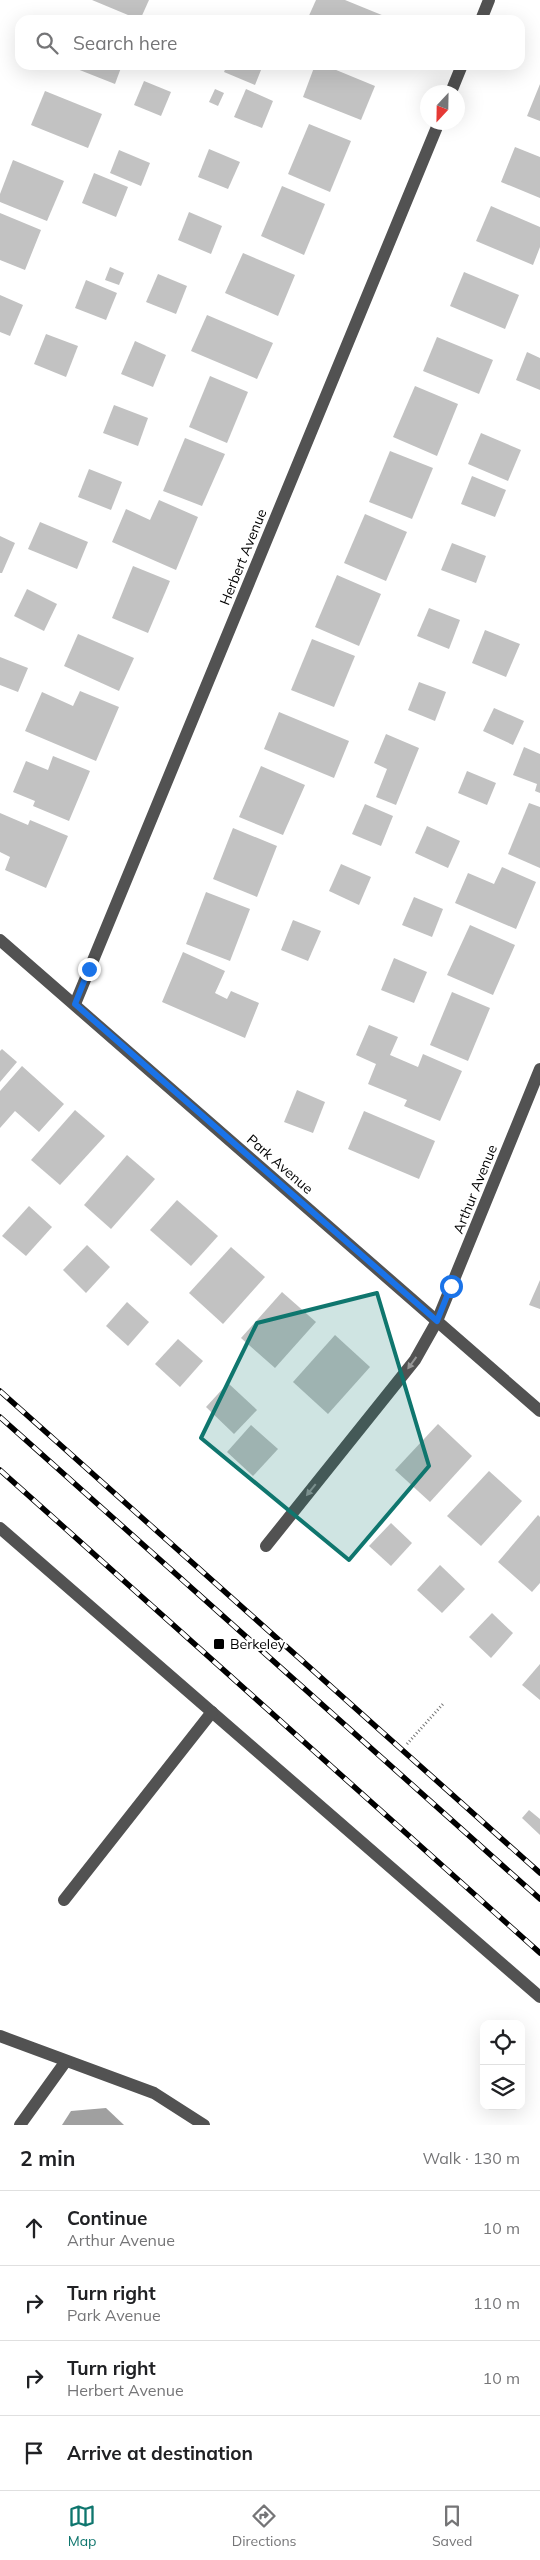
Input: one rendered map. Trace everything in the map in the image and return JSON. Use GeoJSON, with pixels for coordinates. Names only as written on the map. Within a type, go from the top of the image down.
{"type":"FeatureCollection","features":[{"type":"Feature","properties":{"kind":"street"},"geometry":{"type":"LineString","coordinates":[[483,15],[489,0]]}},
{"type":"Feature","properties":{"kind":"street"},"geometry":{"type":"LineString","coordinates":[[454,85],[460,70]]}},
{"type":"Feature","properties":{"kind":"street","name":"Herbert Avenue"},"geometry":{"type":"LineString","coordinates":[[75,1004],[436,130]]}},
{"type":"Feature","properties":{"kind":"street","name":"Park Avenue"},"geometry":{"type":"LineString","coordinates":[[0,940],[540,1411]]}},
{"type":"Feature","properties":{"kind":"street","name":"Arthur Avenue"},"geometry":{"type":"LineString","coordinates":[[266,1546],[415,1360],[437,1321],[540,1069]]}},
{"type":"Feature","properties":{"kind":"street"},"geometry":{"type":"LineString","coordinates":[[0,1528],[540,1997]]}},
{"type":"Feature","properties":{"kind":"street"},"geometry":{"type":"LineString","coordinates":[[64,1900],[212,1712]]}},
{"type":"Feature","properties":{"kind":"street"},"geometry":{"type":"LineString","coordinates":[[0,2036],[154,2093],[204,2125]]}},
{"type":"Feature","properties":{"kind":"street"},"geometry":{"type":"LineString","coordinates":[[20,2125],[66,2061]]}},
{"type":"Feature","properties":{"kind":"path"},"geometry":{"type":"LineString","coordinates":[[407,1744],[443,1704]]}},
{"type":"Feature","properties":{"kind":"highlighted area"},"geometry":{"type":"Polygon","coordinates":[[[377,1293],[429,1466],[349,1560],[201,1438],[257,1323],[377,1293]]]}},
{"type":"Feature","properties":{"kind":"shaded area"},"geometry":{"type":"Polygon","coordinates":[[[106,2108],[124,2125],[62,2125],[71,2111],[106,2108]]]}},
{"type":"Feature","properties":{"kind":"building"},"geometry":{"type":"Polygon","coordinates":[[[92,0],[149,0],[142,15],[128,15],[92,0]]]}},
{"type":"Feature","properties":{"kind":"building"},"geometry":{"type":"Polygon","coordinates":[[[316,0],[345,0],[382,15],[309,15],[316,0]]]}},
{"type":"Feature","properties":{"kind":"building"},"geometry":{"type":"Polygon","coordinates":[[[80,70],[120,70],[115,84],[80,70]]]}},
{"type":"Feature","properties":{"kind":"building"},"geometry":{"type":"Polygon","coordinates":[[[225,70],[261,70],[255,85],[224,72],[225,70]]]}},
{"type":"Feature","properties":{"kind":"building"},"geometry":{"type":"Polygon","coordinates":[[[313,70],[336,70],[375,86],[361,120],[303,97],[313,70]]]}},
{"type":"Feature","properties":{"kind":"building"},"geometry":{"type":"Polygon","coordinates":[[[144,81],[171,92],[161,116],[134,105],[144,81]]]}},
{"type":"Feature","properties":{"kind":"building"},"geometry":{"type":"Polygon","coordinates":[[[540,84],[540,121],[527,116],[540,84]]]}},
{"type":"Feature","properties":{"kind":"building"},"geometry":{"type":"Polygon","coordinates":[[[215,89],[224,93],[218,106],[209,102],[215,89]]]}},
{"type":"Feature","properties":{"kind":"building"},"geometry":{"type":"Polygon","coordinates":[[[246,89],[273,101],[262,128],[234,117],[246,89]]]}},
{"type":"Feature","properties":{"kind":"building"},"geometry":{"type":"Polygon","coordinates":[[[45,91],[102,114],[88,148],[31,125],[45,91]]]}},
{"type":"Feature","properties":{"kind":"building"},"geometry":{"type":"Polygon","coordinates":[[[309,124],[351,141],[330,192],[288,174],[309,124]]]}},
{"type":"Feature","properties":{"kind":"building"},"geometry":{"type":"Polygon","coordinates":[[[515,147],[540,157],[540,198],[501,182],[515,147]]]}},
{"type":"Feature","properties":{"kind":"building"},"geometry":{"type":"Polygon","coordinates":[[[209,149],[240,162],[228,189],[198,177],[209,149]]]}},
{"type":"Feature","properties":{"kind":"building"},"geometry":{"type":"Polygon","coordinates":[[[119,150],[150,163],[141,186],[110,173],[119,150]]]}},
{"type":"Feature","properties":{"kind":"building"},"geometry":{"type":"Polygon","coordinates":[[[13,160],[64,181],[47,221],[0,202],[0,194],[13,160]]]}},
{"type":"Feature","properties":{"kind":"building"},"geometry":{"type":"Polygon","coordinates":[[[94,173],[128,187],[116,217],[82,203],[94,173]]]}},
{"type":"Feature","properties":{"kind":"building"},"geometry":{"type":"Polygon","coordinates":[[[282,186],[325,204],[304,255],[261,236],[282,186]]]}},
{"type":"Feature","properties":{"kind":"building"},"geometry":{"type":"Polygon","coordinates":[[[491,206],[540,227],[540,247],[533,265],[476,241],[491,206]]]}},
{"type":"Feature","properties":{"kind":"building"},"geometry":{"type":"Polygon","coordinates":[[[189,212],[222,226],[211,254],[178,240],[189,212]]]}},
{"type":"Feature","properties":{"kind":"building"},"geometry":{"type":"Polygon","coordinates":[[[0,213],[41,230],[25,270],[0,260],[0,213]]]}},
{"type":"Feature","properties":{"kind":"building"},"geometry":{"type":"Polygon","coordinates":[[[243,253],[295,275],[278,316],[225,293],[243,253]]]}},
{"type":"Feature","properties":{"kind":"building"},"geometry":{"type":"Polygon","coordinates":[[[110,267],[124,273],[119,285],[105,280],[110,267]]]}},
{"type":"Feature","properties":{"kind":"building"},"geometry":{"type":"Polygon","coordinates":[[[464,272],[519,295],[505,329],[450,306],[464,272]]]}},
{"type":"Feature","properties":{"kind":"building"},"geometry":{"type":"Polygon","coordinates":[[[158,274],[187,286],[176,314],[146,302],[158,274]]]}},
{"type":"Feature","properties":{"kind":"building"},"geometry":{"type":"Polygon","coordinates":[[[86,280],[117,293],[106,320],[75,308],[86,280]]]}},
{"type":"Feature","properties":{"kind":"building"},"geometry":{"type":"Polygon","coordinates":[[[0,295],[23,305],[10,336],[0,332],[0,295]]]}},
{"type":"Feature","properties":{"kind":"building"},"geometry":{"type":"Polygon","coordinates":[[[207,315],[273,343],[257,379],[191,351],[207,315]]]}},
{"type":"Feature","properties":{"kind":"building"},"geometry":{"type":"Polygon","coordinates":[[[46,334],[78,346],[66,377],[34,364],[46,334]]]}},
{"type":"Feature","properties":{"kind":"building"},"geometry":{"type":"Polygon","coordinates":[[[437,337],[493,360],[479,394],[423,371],[437,337]]]}},
{"type":"Feature","properties":{"kind":"building"},"geometry":{"type":"Polygon","coordinates":[[[135,341],[166,355],[153,387],[121,374],[135,341]]]}},
{"type":"Feature","properties":{"kind":"building"},"geometry":{"type":"Polygon","coordinates":[[[527,352],[540,358],[540,390],[516,380],[527,352]]]}},
{"type":"Feature","properties":{"kind":"building"},"geometry":{"type":"Polygon","coordinates":[[[210,376],[248,392],[227,443],[189,427],[210,376]]]}},
{"type":"Feature","properties":{"kind":"building"},"geometry":{"type":"Polygon","coordinates":[[[415,386],[458,404],[437,456],[393,437],[415,386]]]}},
{"type":"Feature","properties":{"kind":"building"},"geometry":{"type":"Polygon","coordinates":[[[114,405],[148,418],[138,446],[103,433],[114,405]]]}},
{"type":"Feature","properties":{"kind":"building"},"geometry":{"type":"Polygon","coordinates":[[[481,433],[521,450],[508,481],[468,464],[481,433]]]}},
{"type":"Feature","properties":{"kind":"building"},"geometry":{"type":"Polygon","coordinates":[[[185,438],[225,454],[202,506],[163,491],[185,438]]]}},
{"type":"Feature","properties":{"kind":"building"},"geometry":{"type":"Polygon","coordinates":[[[390,451],[433,468],[412,519],[369,502],[390,451]]]}},
{"type":"Feature","properties":{"kind":"building"},"geometry":{"type":"Polygon","coordinates":[[[89,469],[122,482],[111,510],[78,497],[89,469]]]}},
{"type":"Feature","properties":{"kind":"building"},"geometry":{"type":"Polygon","coordinates":[[[472,476],[506,490],[495,517],[461,504],[472,476]]]}},
{"type":"Feature","properties":{"kind":"building"},"geometry":{"type":"Polygon","coordinates":[[[159,500],[198,517],[176,570],[112,542],[126,509],[150,520],[159,500]]]}},
{"type":"Feature","properties":{"kind":"building"},"geometry":{"type":"Polygon","coordinates":[[[365,514],[407,532],[386,581],[344,563],[365,514]]]}},
{"type":"Feature","properties":{"kind":"building"},"geometry":{"type":"Polygon","coordinates":[[[40,522],[88,542],[77,569],[28,549],[40,522]]]}},
{"type":"Feature","properties":{"kind":"building"},"geometry":{"type":"Polygon","coordinates":[[[0,536],[15,543],[2,573],[0,573],[0,536]]]}},
{"type":"Feature","properties":{"kind":"building"},"geometry":{"type":"Polygon","coordinates":[[[452,543],[486,556],[476,583],[441,570],[452,543]]]}},
{"type":"Feature","properties":{"kind":"building"},"geometry":{"type":"Polygon","coordinates":[[[133,566],[170,581],[148,633],[112,618],[133,566]]]}},
{"type":"Feature","properties":{"kind":"building"},"geometry":{"type":"Polygon","coordinates":[[[337,575],[381,594],[359,646],[315,627],[337,575]]]}},
{"type":"Feature","properties":{"kind":"building"},"geometry":{"type":"Polygon","coordinates":[[[27,589],[57,604],[44,631],[14,616],[27,589]]]}},
{"type":"Feature","properties":{"kind":"building"},"geometry":{"type":"Polygon","coordinates":[[[429,608],[460,620],[449,649],[417,636],[429,608]]]}},
{"type":"Feature","properties":{"kind":"building"},"geometry":{"type":"Polygon","coordinates":[[[485,630],[520,644],[506,677],[472,663],[485,630]]]}},
{"type":"Feature","properties":{"kind":"building"},"geometry":{"type":"Polygon","coordinates":[[[78,634],[134,658],[119,691],[64,666],[78,634]]]}},
{"type":"Feature","properties":{"kind":"building"},"geometry":{"type":"Polygon","coordinates":[[[312,639],[355,656],[334,707],[291,690],[312,639]]]}},
{"type":"Feature","properties":{"kind":"building"},"geometry":{"type":"Polygon","coordinates":[[[0,657],[28,668],[18,692],[0,685],[0,657]]]}},
{"type":"Feature","properties":{"kind":"building"},"geometry":{"type":"Polygon","coordinates":[[[419,682],[446,692],[435,721],[408,710],[419,682]]]}},
{"type":"Feature","properties":{"kind":"building"},"geometry":{"type":"Polygon","coordinates":[[[80,691],[119,707],[96,761],[25,731],[42,692],[73,706],[80,691]]]}},
{"type":"Feature","properties":{"kind":"building"},"geometry":{"type":"Polygon","coordinates":[[[494,708],[524,721],[513,745],[483,731],[494,708]]]}},
{"type":"Feature","properties":{"kind":"building"},"geometry":{"type":"Polygon","coordinates":[[[279,712],[349,741],[334,778],[264,749],[279,712]]]}},
{"type":"Feature","properties":{"kind":"building"},"geometry":{"type":"Polygon","coordinates":[[[386,734],[419,748],[396,805],[376,797],[387,769],[374,763],[386,734]]]}},
{"type":"Feature","properties":{"kind":"building"},"geometry":{"type":"Polygon","coordinates":[[[524,747],[540,754],[540,793],[535,791],[537,784],[513,775],[524,747]]]}},
{"type":"Feature","properties":{"kind":"building"},"geometry":{"type":"Polygon","coordinates":[[[53,756],[90,771],[69,821],[33,806],[35,801],[13,792],[26,761],[48,770],[53,756]]]}},
{"type":"Feature","properties":{"kind":"building"},"geometry":{"type":"Polygon","coordinates":[[[261,766],[305,785],[283,835],[239,817],[261,766]]]}},
{"type":"Feature","properties":{"kind":"building"},"geometry":{"type":"Polygon","coordinates":[[[467,771],[496,783],[487,805],[458,793],[467,771]]]}},
{"type":"Feature","properties":{"kind":"building"},"geometry":{"type":"Polygon","coordinates":[[[529,803],[540,807],[540,868],[508,854],[529,803]]]}},
{"type":"Feature","properties":{"kind":"building"},"geometry":{"type":"Polygon","coordinates":[[[365,804],[393,816],[381,846],[352,834],[365,804]]]}},
{"type":"Feature","properties":{"kind":"building"},"geometry":{"type":"Polygon","coordinates":[[[0,813],[28,825],[30,820],[68,836],[46,888],[5,870],[10,857],[0,852],[0,813]]]}},
{"type":"Feature","properties":{"kind":"building"},"geometry":{"type":"Polygon","coordinates":[[[427,826],[460,841],[448,868],[415,853],[427,826]]]}},
{"type":"Feature","properties":{"kind":"building"},"geometry":{"type":"Polygon","coordinates":[[[233,828],[277,846],[257,897],[213,879],[233,828]]]}},
{"type":"Feature","properties":{"kind":"building"},"geometry":{"type":"Polygon","coordinates":[[[341,864],[371,877],[359,905],[329,891],[341,864]]]}},
{"type":"Feature","properties":{"kind":"building"},"geometry":{"type":"Polygon","coordinates":[[[502,867],[536,882],[516,929],[455,903],[468,873],[494,884],[502,867]]]}},
{"type":"Feature","properties":{"kind":"building"},"geometry":{"type":"Polygon","coordinates":[[[206,892],[250,909],[230,961],[186,944],[206,892]]]}},
{"type":"Feature","properties":{"kind":"building"},"geometry":{"type":"Polygon","coordinates":[[[414,897],[443,909],[432,937],[402,925],[414,897]]]}},
{"type":"Feature","properties":{"kind":"building"},"geometry":{"type":"Polygon","coordinates":[[[293,920],[321,931],[308,961],[281,950],[293,920]]]}},
{"type":"Feature","properties":{"kind":"building"},"geometry":{"type":"Polygon","coordinates":[[[470,925],[515,945],[493,995],[447,975],[470,925]]]}},
{"type":"Feature","properties":{"kind":"building"},"geometry":{"type":"Polygon","coordinates":[[[183,952],[225,971],[215,993],[227,999],[231,991],[259,1003],[245,1038],[162,1002],[183,952]]]}},
{"type":"Feature","properties":{"kind":"building"},"geometry":{"type":"Polygon","coordinates":[[[394,958],[427,972],[414,1003],[381,990],[394,958]]]}},
{"type":"Feature","properties":{"kind":"building"},"geometry":{"type":"Polygon","coordinates":[[[452,992],[490,1008],[468,1061],[430,1045],[452,992]]]}},
{"type":"Feature","properties":{"kind":"building"},"geometry":{"type":"Polygon","coordinates":[[[369,1025],[398,1037],[390,1055],[418,1067],[423,1054],[462,1071],[440,1121],[404,1106],[407,1100],[368,1084],[376,1064],[356,1055],[369,1025]]]}},
{"type":"Feature","properties":{"kind":"building"},"geometry":{"type":"Polygon","coordinates":[[[2,1049],[17,1062],[0,1082],[0,1051],[2,1049]]]}},
{"type":"Feature","properties":{"kind":"building"},"geometry":{"type":"Polygon","coordinates":[[[22,1066],[64,1104],[39,1132],[15,1111],[0,1128],[0,1091],[22,1066]]]}},
{"type":"Feature","properties":{"kind":"building"},"geometry":{"type":"Polygon","coordinates":[[[297,1090],[325,1102],[313,1133],[284,1122],[297,1090]]]}},
{"type":"Feature","properties":{"kind":"building"},"geometry":{"type":"Polygon","coordinates":[[[75,1110],[105,1136],[60,1185],[31,1160],[75,1110]]]}},
{"type":"Feature","properties":{"kind":"building"},"geometry":{"type":"Polygon","coordinates":[[[364,1111],[435,1141],[419,1179],[348,1149],[364,1111]]]}},
{"type":"Feature","properties":{"kind":"building"},"geometry":{"type":"Polygon","coordinates":[[[127,1155],[155,1179],[111,1229],[84,1205],[127,1155]]]}},
{"type":"Feature","properties":{"kind":"building"},"geometry":{"type":"Polygon","coordinates":[[[177,1200],[218,1236],[191,1266],[150,1230],[177,1200]]]}},
{"type":"Feature","properties":{"kind":"building"},"geometry":{"type":"Polygon","coordinates":[[[29,1206],[52,1227],[26,1256],[2,1236],[29,1206]]]}},
{"type":"Feature","properties":{"kind":"building"},"geometry":{"type":"Polygon","coordinates":[[[87,1245],[110,1267],[86,1293],[63,1270],[87,1245]]]}},
{"type":"Feature","properties":{"kind":"building"},"geometry":{"type":"Polygon","coordinates":[[[231,1247],[265,1277],[223,1324],[189,1293],[231,1247]]]}},
{"type":"Feature","properties":{"kind":"building"},"geometry":{"type":"Polygon","coordinates":[[[540,1280],[540,1309],[529,1305],[540,1280]]]}},
{"type":"Feature","properties":{"kind":"building"},"geometry":{"type":"Polygon","coordinates":[[[282,1292],[316,1322],[275,1368],[241,1338],[282,1292]]]}},
{"type":"Feature","properties":{"kind":"building"},"geometry":{"type":"Polygon","coordinates":[[[127,1302],[149,1322],[128,1346],[106,1326],[127,1302]]]}},
{"type":"Feature","properties":{"kind":"building"},"geometry":{"type":"Polygon","coordinates":[[[335,1335],[370,1367],[328,1414],[293,1382],[335,1335]]]}},
{"type":"Feature","properties":{"kind":"building"},"geometry":{"type":"Polygon","coordinates":[[[178,1339],[203,1361],[180,1387],[155,1364],[178,1339]]]}},
{"type":"Feature","properties":{"kind":"building"},"geometry":{"type":"Polygon","coordinates":[[[228,1383],[257,1410],[234,1434],[206,1407],[228,1383]]]}},
{"type":"Feature","properties":{"kind":"building"},"geometry":{"type":"Polygon","coordinates":[[[438,1424],[472,1456],[430,1502],[395,1470],[438,1424]]]}},
{"type":"Feature","properties":{"kind":"building"},"geometry":{"type":"Polygon","coordinates":[[[251,1425],[278,1449],[253,1476],[227,1452],[251,1425]]]}},
{"type":"Feature","properties":{"kind":"building"},"geometry":{"type":"Polygon","coordinates":[[[489,1471],[522,1501],[481,1546],[447,1516],[489,1471]]]}},
{"type":"Feature","properties":{"kind":"building"},"geometry":{"type":"Polygon","coordinates":[[[538,1515],[540,1517],[540,1583],[532,1592],[498,1562],[538,1515]]]}},
{"type":"Feature","properties":{"kind":"building"},"geometry":{"type":"Polygon","coordinates":[[[391,1523],[412,1543],[391,1566],[369,1546],[391,1523]]]}},
{"type":"Feature","properties":{"kind":"building"},"geometry":{"type":"Polygon","coordinates":[[[440,1565],[465,1589],[442,1613],[417,1590],[440,1565]]]}},
{"type":"Feature","properties":{"kind":"building"},"geometry":{"type":"Polygon","coordinates":[[[492,1613],[513,1633],[491,1658],[469,1637],[492,1613]]]}},
{"type":"Feature","properties":{"kind":"building"},"geometry":{"type":"Polygon","coordinates":[[[540,1664],[540,1700],[522,1685],[540,1664]]]}},
{"type":"Feature","properties":{"kind":"building"},"geometry":{"type":"Polygon","coordinates":[[[529,1810],[540,1819],[540,1835],[522,1818],[529,1810]]]}},
{"type":"Feature","properties":{"kind":"railway"},"geometry":{"type":"LineString","coordinates":[[0,1391],[540,1873]]}},
{"type":"Feature","properties":{"kind":"railway"},"geometry":{"type":"LineString","coordinates":[[0,1417],[540,1899]]}},
{"type":"Feature","properties":{"kind":"railway"},"geometry":{"type":"LineString","coordinates":[[0,1470],[540,1953]]}},
{"type":"Feature","properties":{"kind":"place","name":"Berkeley"},"geometry":{"type":"Point","coordinates":[219,1644]}},
{"type":"Feature","properties":{"kind":"route"},"geometry":{"type":"LineString","coordinates":[[89,969],[75,1004],[437,1321],[451,1286]]}}]}
